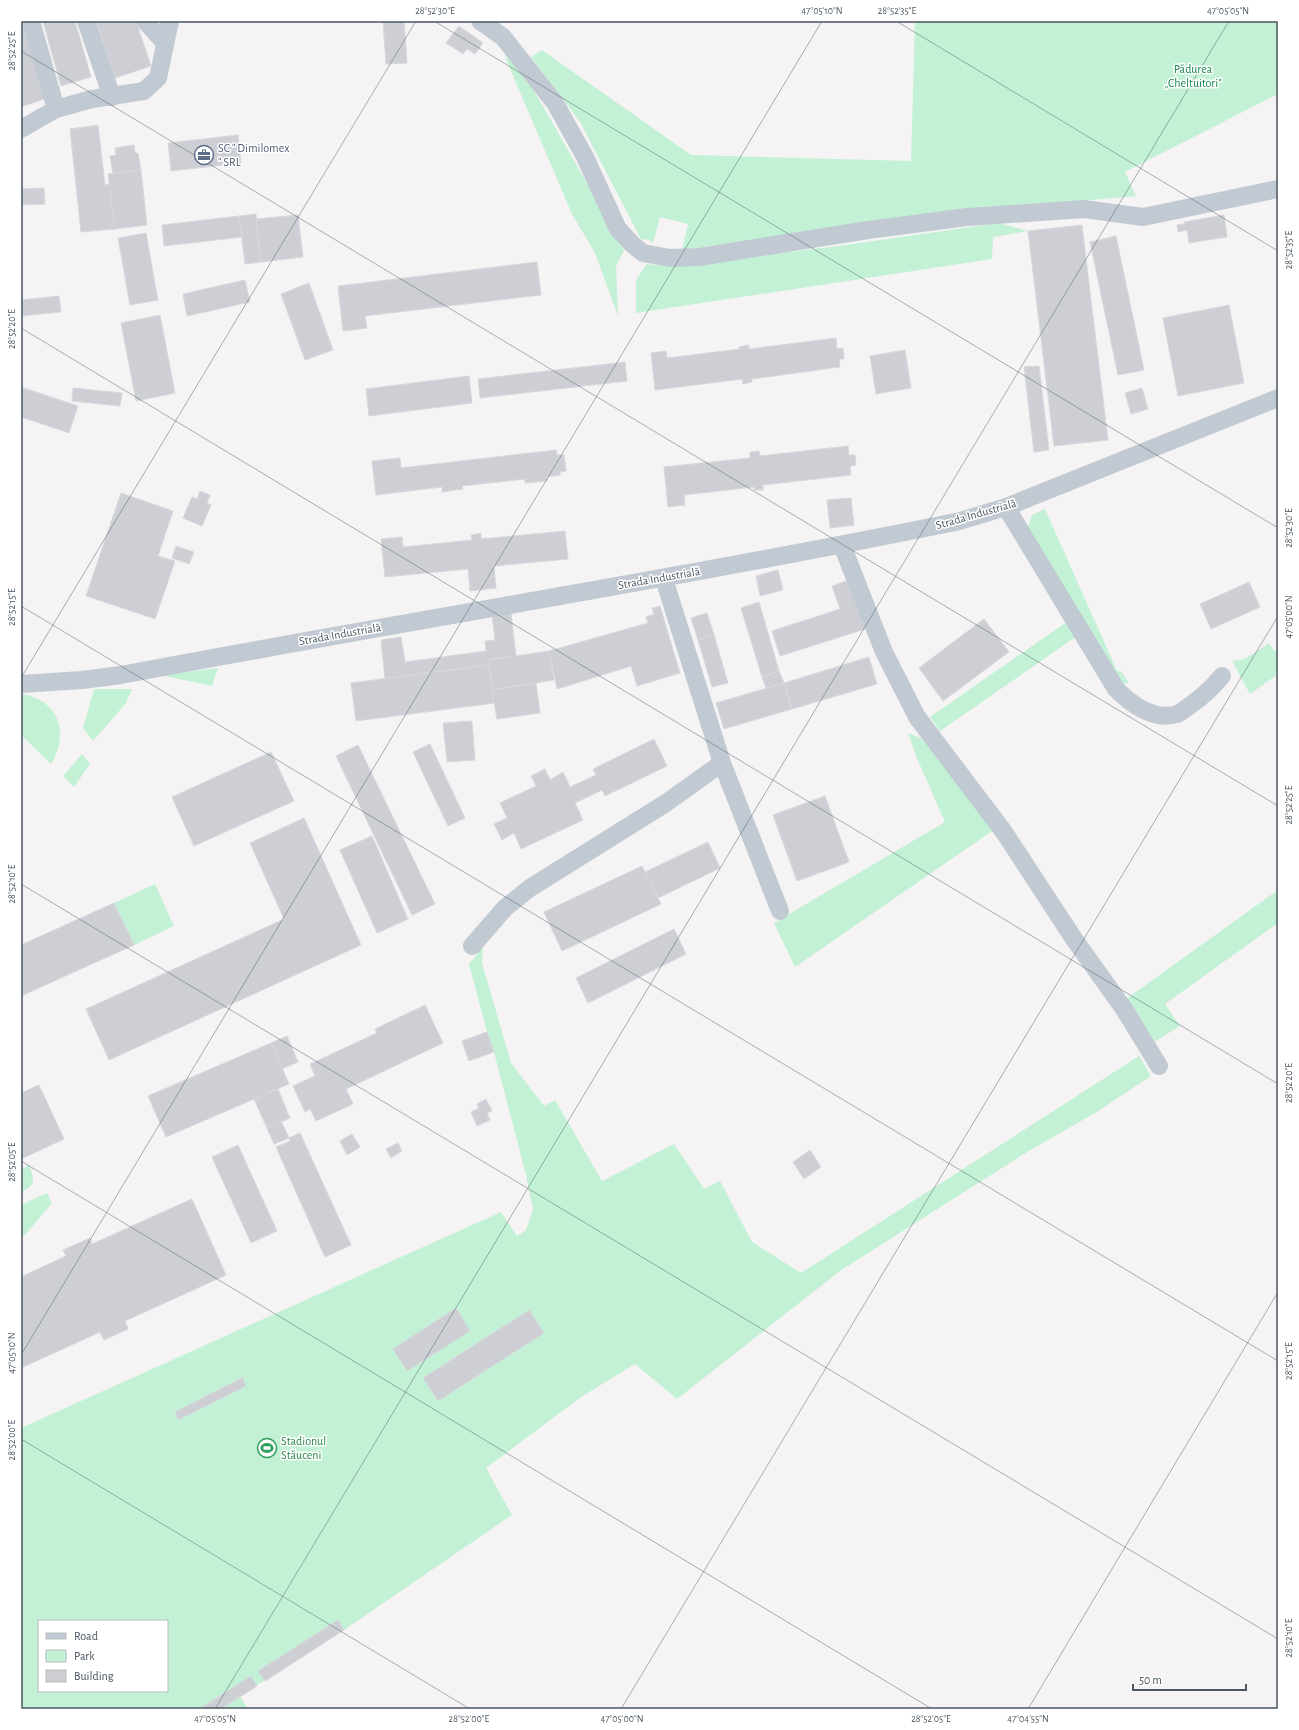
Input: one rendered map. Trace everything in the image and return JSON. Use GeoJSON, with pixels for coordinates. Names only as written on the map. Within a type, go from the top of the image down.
{"type":"FeatureCollection","features":[{"type":"Feature","properties":{"kind":"street"},"geometry":{"type":"LineString","coordinates":[[31,21],[56,110]]}},
{"type":"Feature","properties":{"kind":"street"},"geometry":{"type":"LineString","coordinates":[[86,21],[112,97]]}},
{"type":"Feature","properties":{"kind":"street"},"geometry":{"type":"LineString","coordinates":[[145,21],[165,43]]}},
{"type":"Feature","properties":{"kind":"street"},"geometry":{"type":"LineString","coordinates":[[21,129],[56,110],[92,99],[144,91],[158,78],[170,21]]}},
{"type":"Feature","properties":{"kind":"street"},"geometry":{"type":"LineString","coordinates":[[480,21],[503,37],[554,103],[585,157],[618,229],[632,244],[644,253],[670,258],[699,257],[868,230],[967,217],[1084,209],[1143,217],[1278,189]]}},
{"type":"Feature","properties":{"kind":"street","name":"Strada Industrială"},"geometry":{"type":"LineString","coordinates":[[21,684],[82,680],[121,675],[378,627],[664,579],[960,522],[1006,507],[1278,398]]}},
{"type":"Feature","properties":{"kind":"street"},"geometry":{"type":"LineString","coordinates":[[1006,507],[1116,689],[1128,700],[1149,712],[1161,715],[1178,714],[1206,695],[1222,676]]}},
{"type":"Feature","properties":{"kind":"street"},"geometry":{"type":"LineString","coordinates":[[842,544],[884,652],[917,717],[1004,832],[1074,939],[1124,1009],[1159,1066]]}},
{"type":"Feature","properties":{"kind":"street"},"geometry":{"type":"LineString","coordinates":[[664,579],[722,763],[780,911]]}},
{"type":"Feature","properties":{"kind":"street"},"geometry":{"type":"LineString","coordinates":[[472,946],[505,908],[530,888],[666,803],[722,763]]}},
{"type":"Feature","properties":{"kind":"green space","name":"Pădurea „Cheltuitori”"},"geometry":{"type":"Polygon","coordinates":[[[915,21],[1278,21],[1278,94],[1125,172],[1136,196],[975,210],[682,250],[688,224],[660,217],[653,243],[649,240],[641,239],[580,122],[531,57],[542,50],[691,155],[911,161],[915,21]]]}},
{"type":"Feature","properties":{"kind":"green space"},"geometry":{"type":"Polygon","coordinates":[[[505,57],[518,63],[624,251],[616,266],[618,316],[595,253],[572,214],[505,57]]]}},
{"type":"Feature","properties":{"kind":"green space"},"geometry":{"type":"Polygon","coordinates":[[[998,223],[1028,231],[993,237],[992,259],[636,313],[636,280],[647,264],[667,266],[839,246],[998,223]]]}},
{"type":"Feature","properties":{"kind":"green space"},"geometry":{"type":"Polygon","coordinates":[[[1045,509],[1117,671],[1121,671],[1129,683],[1119,684],[1028,528],[1032,515],[1045,509]]]}},
{"type":"Feature","properties":{"kind":"green space"},"geometry":{"type":"Polygon","coordinates":[[[1068,621],[1077,636],[940,731],[930,717],[1068,621]]]}},
{"type":"Feature","properties":{"kind":"green space"},"geometry":{"type":"Polygon","coordinates":[[[1269,643],[1274,651],[1278,649],[1278,674],[1250,694],[1232,661],[1245,659],[1269,643]]]}},
{"type":"Feature","properties":{"kind":"green space"},"geometry":{"type":"Polygon","coordinates":[[[218,668],[212,686],[161,675],[218,668]]]}},
{"type":"Feature","properties":{"kind":"green space"},"geometry":{"type":"Polygon","coordinates":[[[94,689],[132,689],[126,703],[93,741],[83,728],[94,689]]]}},
{"type":"Feature","properties":{"kind":"green space"},"geometry":{"type":"Polygon","coordinates":[[[21,694],[34,697],[44,703],[52,710],[57,720],[60,730],[60,741],[57,753],[51,764],[21,735],[21,694]]]}},
{"type":"Feature","properties":{"kind":"green space"},"geometry":{"type":"Polygon","coordinates":[[[908,733],[921,738],[995,829],[795,967],[774,923],[945,822],[916,756],[908,733]]]}},
{"type":"Feature","properties":{"kind":"green space"},"geometry":{"type":"Polygon","coordinates":[[[82,754],[90,764],[74,787],[63,776],[82,754]]]}},
{"type":"Feature","properties":{"kind":"green space"},"geometry":{"type":"Polygon","coordinates":[[[155,884],[174,926],[134,945],[114,903],[155,884]]]}},
{"type":"Feature","properties":{"kind":"green space"},"geometry":{"type":"Polygon","coordinates":[[[1278,890],[1278,923],[1165,1004],[1180,1026],[1154,1042],[1126,999],[1278,890]]]}},
{"type":"Feature","properties":{"kind":"green space","name":"Stadionul Stăuceni"},"geometry":{"type":"Polygon","coordinates":[[[483,947],[482,963],[511,1063],[544,1106],[555,1100],[602,1181],[674,1144],[704,1189],[720,1181],[752,1242],[801,1273],[1139,1056],[1151,1076],[1095,1113],[1027,1152],[840,1271],[677,1399],[635,1364],[581,1397],[486,1468],[512,1515],[344,1630],[240,1696],[248,1709],[21,1709],[21,1428],[501,1212],[517,1236],[526,1230],[533,1210],[526,1175],[494,1052],[487,1032],[469,964],[483,947]]]}},
{"type":"Feature","properties":{"kind":"green space"},"geometry":{"type":"Polygon","coordinates":[[[29,1165],[33,1181],[30,1187],[21,1191],[21,1181],[23,1180],[21,1170],[29,1165]]]}},
{"type":"Feature","properties":{"kind":"green space"},"geometry":{"type":"Polygon","coordinates":[[[47,1193],[52,1203],[25,1235],[21,1236],[21,1205],[47,1193]]]}},
{"type":"Feature","properties":{"kind":"building"},"geometry":{"type":"Polygon","coordinates":[[[21,21],[47,98],[21,107],[21,21]]]}},
{"type":"Feature","properties":{"kind":"building"},"geometry":{"type":"Polygon","coordinates":[[[43,21],[75,21],[91,77],[61,86],[43,21]]]}},
{"type":"Feature","properties":{"kind":"building"},"geometry":{"type":"Polygon","coordinates":[[[96,21],[136,21],[151,66],[115,78],[96,21]]]}},
{"type":"Feature","properties":{"kind":"building"},"geometry":{"type":"Polygon","coordinates":[[[383,21],[404,21],[407,63],[386,64],[383,21]]]}},
{"type":"Feature","properties":{"kind":"building"},"geometry":{"type":"Polygon","coordinates":[[[459,26],[483,43],[475,54],[467,49],[463,54],[446,43],[459,26]]]}},
{"type":"Feature","properties":{"kind":"building"},"geometry":{"type":"Polygon","coordinates":[[[98,125],[105,185],[110,184],[115,229],[81,232],[70,129],[98,125]]]}},
{"type":"Feature","properties":{"kind":"building"},"geometry":{"type":"Polygon","coordinates":[[[238,135],[241,163],[171,171],[168,143],[238,135]]]}},
{"type":"Feature","properties":{"kind":"building"},"geometry":{"type":"Polygon","coordinates":[[[134,145],[135,153],[138,153],[141,170],[113,174],[110,156],[116,155],[115,148],[134,145]]]}},
{"type":"Feature","properties":{"kind":"building"},"geometry":{"type":"Polygon","coordinates":[[[141,170],[147,225],[115,229],[108,174],[141,170]]]}},
{"type":"Feature","properties":{"kind":"building"},"geometry":{"type":"Polygon","coordinates":[[[44,188],[45,204],[21,205],[21,189],[44,188]]]}},
{"type":"Feature","properties":{"kind":"building"},"geometry":{"type":"Polygon","coordinates":[[[256,214],[261,262],[245,264],[239,216],[256,214]]]}},
{"type":"Feature","properties":{"kind":"building"},"geometry":{"type":"Polygon","coordinates":[[[298,215],[303,257],[261,262],[256,219],[298,215]]]}},
{"type":"Feature","properties":{"kind":"building"},"geometry":{"type":"Polygon","coordinates":[[[1224,215],[1227,237],[1189,243],[1187,230],[1178,232],[1177,225],[1185,224],[1184,222],[1224,215]]]}},
{"type":"Feature","properties":{"kind":"building"},"geometry":{"type":"Polygon","coordinates":[[[239,216],[242,237],[164,246],[162,225],[239,216]]]}},
{"type":"Feature","properties":{"kind":"building"},"geometry":{"type":"Polygon","coordinates":[[[1082,225],[1108,440],[1054,446],[1028,231],[1082,225]]]}},
{"type":"Feature","properties":{"kind":"building"},"geometry":{"type":"Polygon","coordinates":[[[146,233],[158,300],[130,305],[118,238],[146,233]]]}},
{"type":"Feature","properties":{"kind":"building"},"geometry":{"type":"Polygon","coordinates":[[[1116,236],[1144,370],[1118,375],[1090,242],[1116,236]]]}},
{"type":"Feature","properties":{"kind":"building"},"geometry":{"type":"Polygon","coordinates":[[[537,262],[541,295],[365,316],[367,328],[343,331],[338,286],[537,262]]]}},
{"type":"Feature","properties":{"kind":"building"},"geometry":{"type":"Polygon","coordinates":[[[245,280],[250,302],[187,316],[183,294],[245,280]]]}},
{"type":"Feature","properties":{"kind":"building"},"geometry":{"type":"Polygon","coordinates":[[[309,283],[333,350],[305,360],[281,294],[309,283]]]}},
{"type":"Feature","properties":{"kind":"building"},"geometry":{"type":"Polygon","coordinates":[[[59,296],[61,312],[21,316],[21,300],[59,296]]]}},
{"type":"Feature","properties":{"kind":"building"},"geometry":{"type":"Polygon","coordinates":[[[1229,305],[1244,383],[1178,396],[1163,318],[1229,305]]]}},
{"type":"Feature","properties":{"kind":"building"},"geometry":{"type":"Polygon","coordinates":[[[160,315],[175,393],[136,401],[121,323],[160,315]]]}},
{"type":"Feature","properties":{"kind":"building"},"geometry":{"type":"Polygon","coordinates":[[[836,338],[837,349],[843,348],[844,359],[839,359],[840,367],[752,379],[752,382],[743,384],[742,379],[655,390],[651,353],[666,351],[667,358],[740,349],[739,347],[749,345],[749,349],[836,338]]]}},
{"type":"Feature","properties":{"kind":"building"},"geometry":{"type":"Polygon","coordinates":[[[905,350],[911,388],[876,394],[870,356],[905,350]]]}},
{"type":"Feature","properties":{"kind":"building"},"geometry":{"type":"Polygon","coordinates":[[[625,362],[627,381],[480,398],[478,379],[625,362]]]}},
{"type":"Feature","properties":{"kind":"building"},"geometry":{"type":"Polygon","coordinates":[[[1039,366],[1049,450],[1034,452],[1024,367],[1039,366]]]}},
{"type":"Feature","properties":{"kind":"building"},"geometry":{"type":"Polygon","coordinates":[[[469,376],[472,403],[369,416],[366,389],[469,376]]]}},
{"type":"Feature","properties":{"kind":"building"},"geometry":{"type":"Polygon","coordinates":[[[21,387],[78,406],[69,433],[21,417],[21,387]]]}},
{"type":"Feature","properties":{"kind":"building"},"geometry":{"type":"Polygon","coordinates":[[[73,388],[122,393],[120,406],[72,401],[73,388]]]}},
{"type":"Feature","properties":{"kind":"building"},"geometry":{"type":"Polygon","coordinates":[[[1142,388],[1148,409],[1131,414],[1125,393],[1142,388]]]}},
{"type":"Feature","properties":{"kind":"building"},"geometry":{"type":"Polygon","coordinates":[[[848,446],[849,455],[855,455],[856,465],[850,466],[851,475],[763,485],[763,490],[754,490],[754,487],[684,495],[685,505],[668,507],[664,467],[750,458],[750,452],[759,451],[760,456],[848,446]]]}},
{"type":"Feature","properties":{"kind":"building"},"geometry":{"type":"Polygon","coordinates":[[[556,450],[557,455],[564,455],[566,471],[560,472],[560,475],[547,477],[547,481],[525,483],[525,479],[462,486],[463,489],[442,492],[442,487],[376,495],[372,461],[400,458],[401,468],[556,450]]]}},
{"type":"Feature","properties":{"kind":"building"},"geometry":{"type":"Polygon","coordinates":[[[200,491],[210,495],[207,503],[211,505],[202,526],[183,518],[192,497],[197,499],[200,491]]]}},
{"type":"Feature","properties":{"kind":"building"},"geometry":{"type":"Polygon","coordinates":[[[121,493],[173,511],[158,556],[175,561],[155,619],[86,596],[121,493]]]}},
{"type":"Feature","properties":{"kind":"building"},"geometry":{"type":"Polygon","coordinates":[[[851,498],[854,525],[830,528],[827,500],[851,498]]]}},
{"type":"Feature","properties":{"kind":"building"},"geometry":{"type":"Polygon","coordinates":[[[565,531],[568,559],[494,566],[496,588],[470,591],[468,569],[385,577],[381,539],[402,537],[403,547],[472,540],[471,535],[481,533],[481,539],[565,531]]]}},
{"type":"Feature","properties":{"kind":"building"},"geometry":{"type":"Polygon","coordinates":[[[176,546],[194,552],[189,564],[172,558],[176,546]]]}},
{"type":"Feature","properties":{"kind":"building"},"geometry":{"type":"Polygon","coordinates":[[[778,570],[783,590],[760,596],[756,576],[778,570]]]}},
{"type":"Feature","properties":{"kind":"building"},"geometry":{"type":"Polygon","coordinates":[[[849,580],[865,629],[780,656],[772,631],[840,609],[832,586],[849,580]]]}},
{"type":"Feature","properties":{"kind":"building"},"geometry":{"type":"Polygon","coordinates":[[[1249,582],[1260,607],[1211,629],[1200,604],[1249,582]]]}},
{"type":"Feature","properties":{"kind":"building"},"geometry":{"type":"Polygon","coordinates":[[[759,602],[779,671],[762,677],[741,608],[759,602]]]}},
{"type":"Feature","properties":{"kind":"building"},"geometry":{"type":"Polygon","coordinates":[[[660,606],[680,673],[637,686],[631,666],[557,689],[549,651],[648,623],[646,617],[654,614],[652,608],[660,606]]]}},
{"type":"Feature","properties":{"kind":"building"},"geometry":{"type":"Polygon","coordinates":[[[511,613],[516,656],[488,660],[489,665],[385,679],[381,640],[401,637],[405,662],[486,651],[485,641],[495,640],[492,615],[511,613]]]}},
{"type":"Feature","properties":{"kind":"building"},"geometry":{"type":"Polygon","coordinates":[[[707,613],[714,635],[698,640],[691,618],[707,613]]]}},
{"type":"Feature","properties":{"kind":"building"},"geometry":{"type":"Polygon","coordinates":[[[984,619],[1009,652],[943,701],[919,668],[984,619]]]}},
{"type":"Feature","properties":{"kind":"building"},"geometry":{"type":"Polygon","coordinates":[[[714,635],[728,683],[712,687],[698,640],[714,635]]]}},
{"type":"Feature","properties":{"kind":"building"},"geometry":{"type":"Polygon","coordinates":[[[549,651],[554,680],[492,690],[488,660],[549,651]]]}},
{"type":"Feature","properties":{"kind":"building"},"geometry":{"type":"Polygon","coordinates":[[[869,657],[877,684],[792,709],[784,683],[869,657]]]}},
{"type":"Feature","properties":{"kind":"building"},"geometry":{"type":"Polygon","coordinates":[[[489,665],[495,703],[356,721],[351,683],[489,665]]]}},
{"type":"Feature","properties":{"kind":"building"},"geometry":{"type":"Polygon","coordinates":[[[779,671],[784,683],[766,688],[762,677],[779,671]]]}},
{"type":"Feature","properties":{"kind":"building"},"geometry":{"type":"Polygon","coordinates":[[[536,683],[540,713],[497,719],[492,690],[536,683]]]}},
{"type":"Feature","properties":{"kind":"building"},"geometry":{"type":"Polygon","coordinates":[[[784,683],[792,709],[724,729],[716,703],[784,683]]]}},
{"type":"Feature","properties":{"kind":"building"},"geometry":{"type":"Polygon","coordinates":[[[472,721],[475,760],[447,762],[443,723],[472,721]]]}},
{"type":"Feature","properties":{"kind":"building"},"geometry":{"type":"Polygon","coordinates":[[[654,739],[667,766],[605,796],[602,790],[575,803],[583,820],[521,849],[514,833],[502,840],[494,824],[507,818],[500,803],[536,786],[531,776],[545,769],[550,780],[563,772],[570,787],[596,775],[593,769],[654,739]]]}},
{"type":"Feature","properties":{"kind":"building"},"geometry":{"type":"Polygon","coordinates":[[[430,744],[465,818],[448,826],[413,752],[430,744]]]}},
{"type":"Feature","properties":{"kind":"building"},"geometry":{"type":"Polygon","coordinates":[[[358,745],[435,904],[412,915],[336,756],[358,745]]]}},
{"type":"Feature","properties":{"kind":"building"},"geometry":{"type":"Polygon","coordinates":[[[271,752],[294,801],[194,846],[172,797],[271,752]]]}},
{"type":"Feature","properties":{"kind":"building"},"geometry":{"type":"Polygon","coordinates":[[[825,796],[849,862],[797,881],[773,815],[825,796]]]}},
{"type":"Feature","properties":{"kind":"building"},"geometry":{"type":"Polygon","coordinates":[[[304,818],[361,945],[109,1060],[86,1009],[284,919],[250,843],[304,818]]]}},
{"type":"Feature","properties":{"kind":"building"},"geometry":{"type":"Polygon","coordinates":[[[372,836],[408,919],[377,933],[340,850],[372,836]]]}},
{"type":"Feature","properties":{"kind":"building"},"geometry":{"type":"Polygon","coordinates":[[[708,842],[720,868],[658,898],[645,872],[708,842]]]}},
{"type":"Feature","properties":{"kind":"building"},"geometry":{"type":"Polygon","coordinates":[[[642,866],[661,904],[562,951],[544,912],[642,866]]]}},
{"type":"Feature","properties":{"kind":"building"},"geometry":{"type":"Polygon","coordinates":[[[114,903],[134,945],[21,996],[21,945],[114,903]]]}},
{"type":"Feature","properties":{"kind":"building"},"geometry":{"type":"Polygon","coordinates":[[[674,929],[686,954],[588,1003],[576,978],[674,929]]]}},
{"type":"Feature","properties":{"kind":"building"},"geometry":{"type":"Polygon","coordinates":[[[425,1005],[443,1043],[346,1089],[353,1104],[316,1121],[310,1109],[305,1112],[293,1086],[315,1076],[310,1064],[377,1033],[375,1029],[425,1005]]]}},
{"type":"Feature","properties":{"kind":"building"},"geometry":{"type":"Polygon","coordinates":[[[487,1032],[494,1052],[469,1061],[462,1041],[487,1032]]]}},
{"type":"Feature","properties":{"kind":"building"},"geometry":{"type":"Polygon","coordinates":[[[287,1036],[298,1062],[282,1069],[271,1043],[287,1036]]]}},
{"type":"Feature","properties":{"kind":"building"},"geometry":{"type":"Polygon","coordinates":[[[271,1043],[289,1084],[166,1137],[148,1096],[271,1043]]]}},
{"type":"Feature","properties":{"kind":"building"},"geometry":{"type":"Polygon","coordinates":[[[39,1085],[64,1139],[21,1159],[21,1093],[39,1085]]]}},
{"type":"Feature","properties":{"kind":"building"},"geometry":{"type":"Polygon","coordinates":[[[278,1089],[290,1118],[267,1128],[254,1099],[278,1089]]]}},
{"type":"Feature","properties":{"kind":"building"},"geometry":{"type":"Polygon","coordinates":[[[486,1099],[492,1111],[487,1113],[490,1120],[477,1126],[471,1112],[479,1108],[477,1104],[486,1099]]]}},
{"type":"Feature","properties":{"kind":"building"},"geometry":{"type":"Polygon","coordinates":[[[281,1121],[289,1138],[274,1144],[267,1128],[281,1121]]]}},
{"type":"Feature","properties":{"kind":"building"},"geometry":{"type":"Polygon","coordinates":[[[300,1133],[351,1245],[325,1257],[276,1147],[290,1141],[289,1138],[300,1133]]]}},
{"type":"Feature","properties":{"kind":"building"},"geometry":{"type":"Polygon","coordinates":[[[352,1134],[360,1147],[347,1155],[340,1141],[352,1134]]]}},
{"type":"Feature","properties":{"kind":"building"},"geometry":{"type":"Polygon","coordinates":[[[398,1143],[402,1151],[391,1158],[386,1149],[398,1143]]]}},
{"type":"Feature","properties":{"kind":"building"},"geometry":{"type":"Polygon","coordinates":[[[238,1145],[277,1231],[251,1243],[212,1157],[238,1145]]]}},
{"type":"Feature","properties":{"kind":"building"},"geometry":{"type":"Polygon","coordinates":[[[810,1150],[821,1167],[804,1179],[793,1162],[810,1150]]]}},
{"type":"Feature","properties":{"kind":"building"},"geometry":{"type":"Polygon","coordinates":[[[192,1199],[226,1275],[125,1321],[128,1329],[104,1340],[100,1332],[21,1368],[21,1277],[66,1256],[63,1250],[90,1238],[92,1244],[192,1199]]]}},
{"type":"Feature","properties":{"kind":"building"},"geometry":{"type":"Polygon","coordinates":[[[456,1308],[470,1331],[407,1371],[393,1349],[456,1308]]]}},
{"type":"Feature","properties":{"kind":"building"},"geometry":{"type":"Polygon","coordinates":[[[529,1310],[544,1333],[438,1401],[423,1378],[529,1310]]]}},
{"type":"Feature","properties":{"kind":"building"},"geometry":{"type":"Polygon","coordinates":[[[244,1377],[243,1381],[246,1386],[178,1420],[175,1412],[244,1377]]]}},
{"type":"Feature","properties":{"kind":"building"},"geometry":{"type":"Polygon","coordinates":[[[338,1620],[344,1630],[265,1681],[258,1671],[338,1620]]]}},
{"type":"Feature","properties":{"kind":"building"},"geometry":{"type":"Polygon","coordinates":[[[251,1676],[257,1686],[221,1709],[199,1709],[251,1676]]]}},
{"type":"Feature","properties":{"kind":"place","name":"SC \" Dimilomex \" SRL"},"geometry":{"type":"Point","coordinates":[204,155]}},
{"type":"Feature","properties":{"kind":"place","name":"Stadionul Stăuceni"},"geometry":{"type":"Point","coordinates":[267,1448]}}]}
